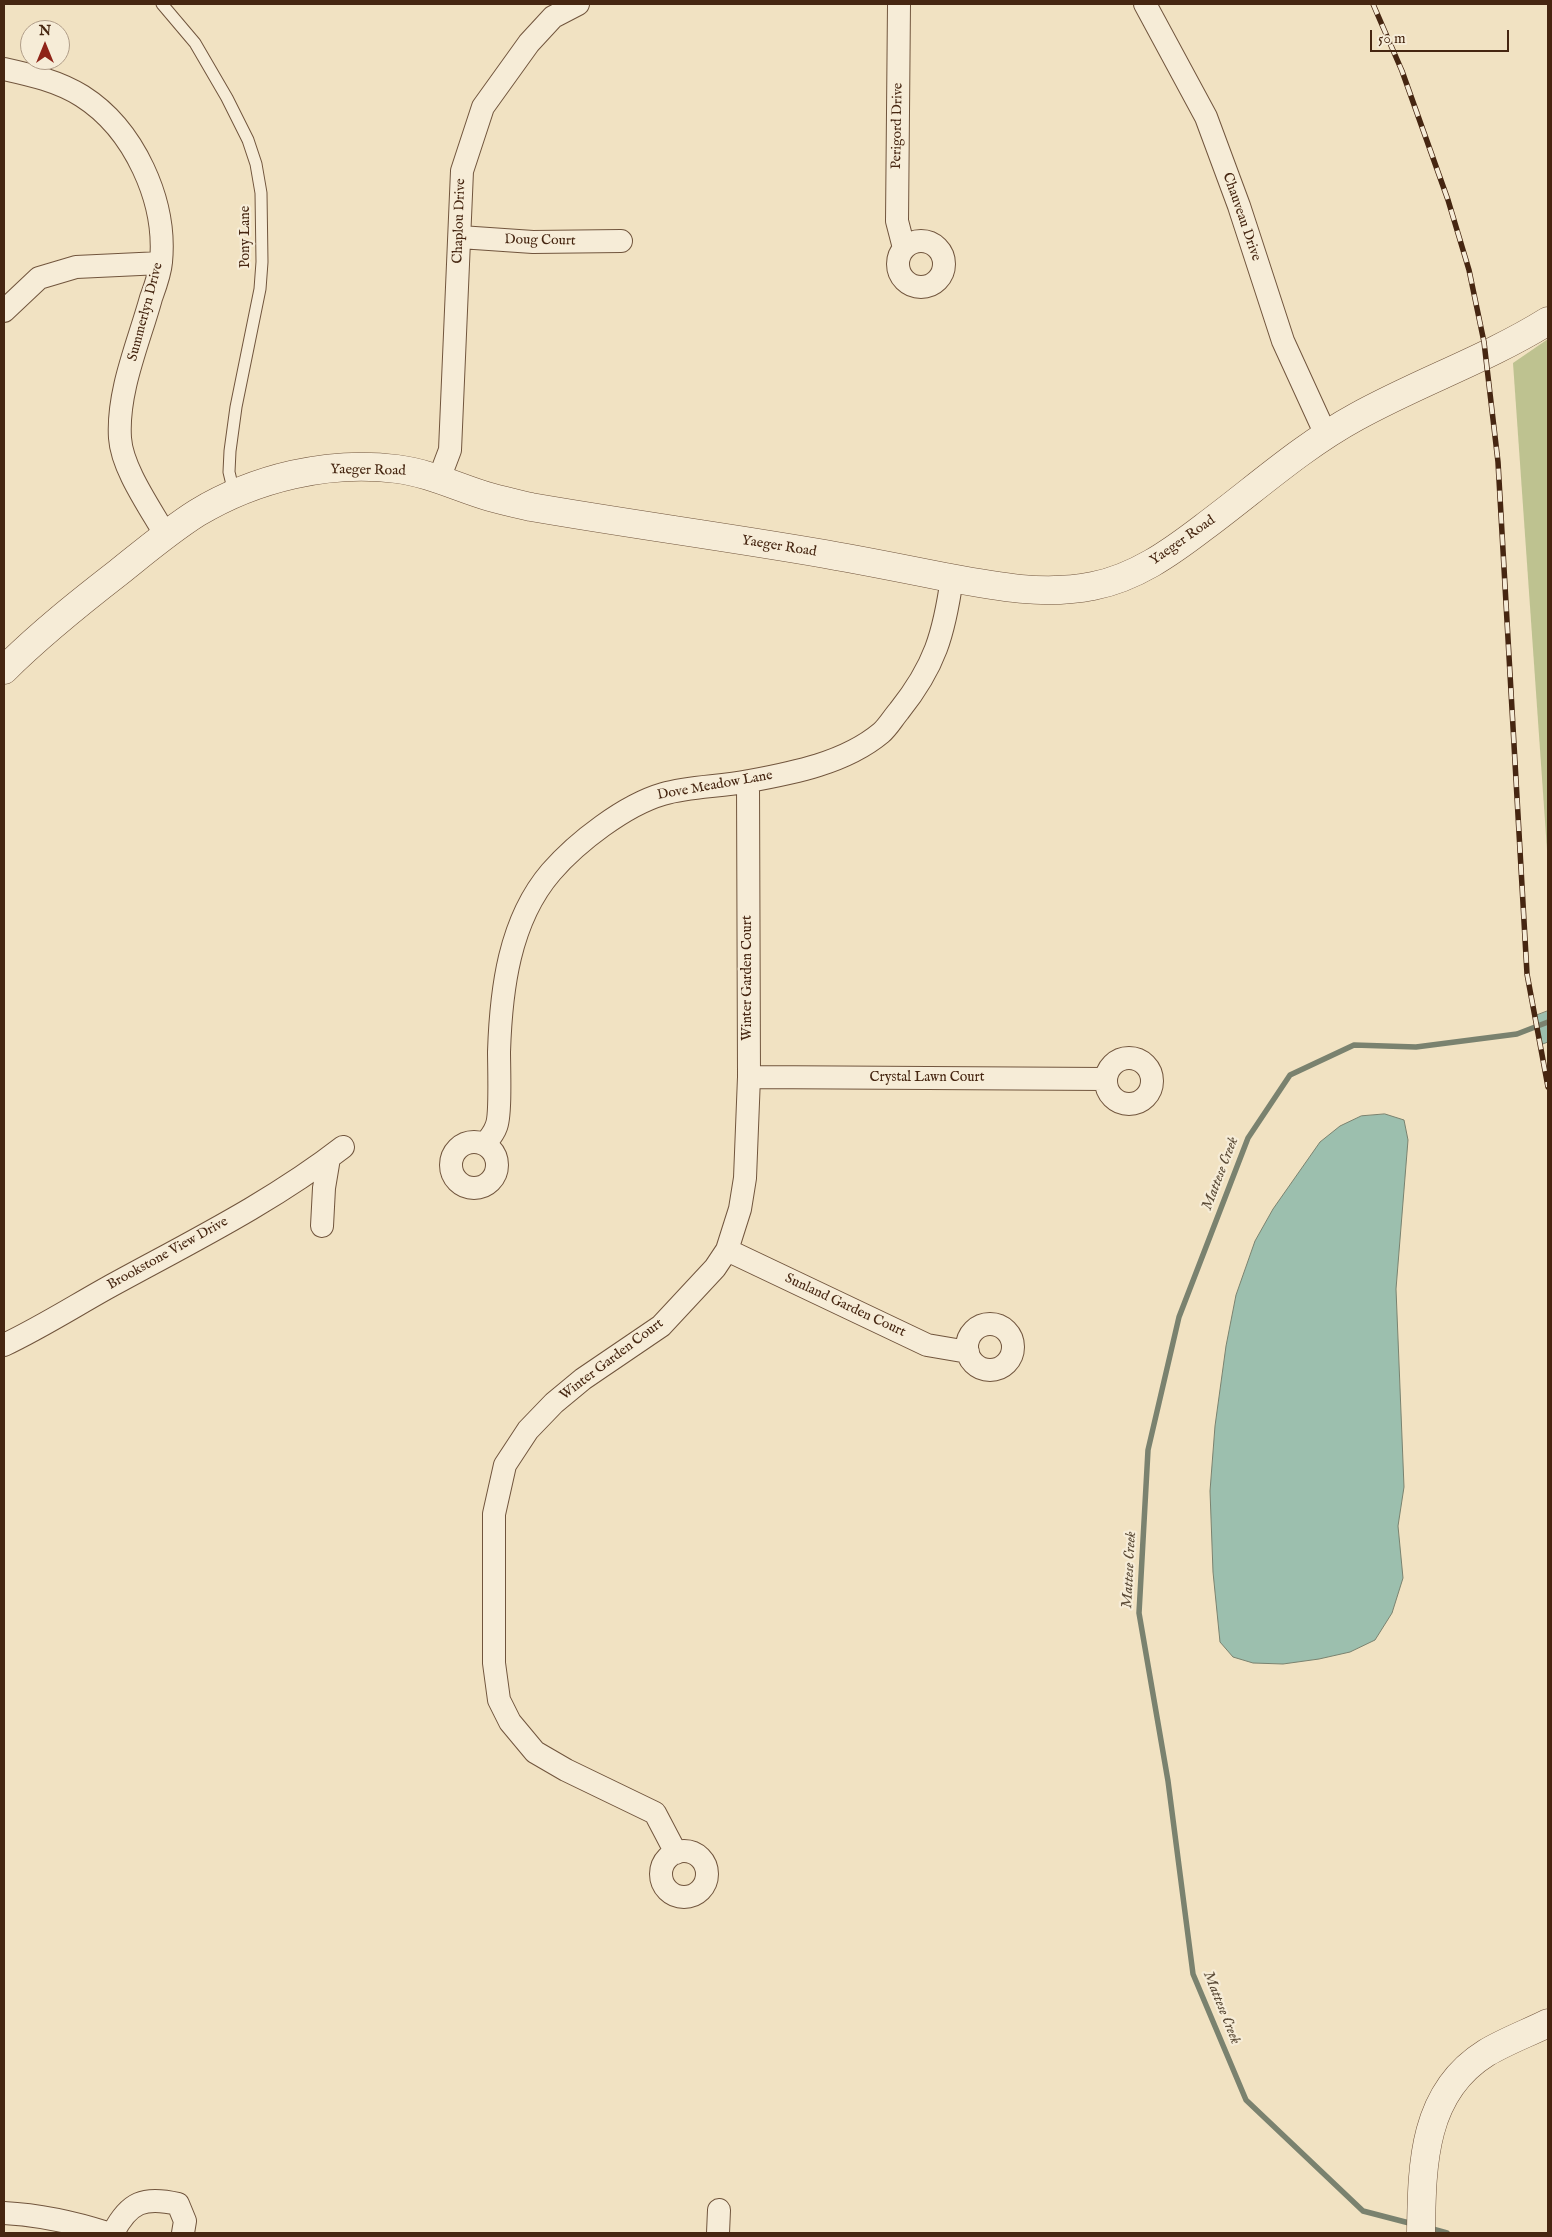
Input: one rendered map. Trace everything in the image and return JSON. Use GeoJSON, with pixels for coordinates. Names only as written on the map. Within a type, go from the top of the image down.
{"type":"FeatureCollection","features":[{"type":"Feature","properties":{"kind":"street","name":"Chaplou Drive"},"geometry":{"type":"LineString","coordinates":[[438,479],[450,450],[462,171],[483,107],[529,42],[547,10],[578,4]]}},
{"type":"Feature","properties":{"kind":"street","name":"Perigord Drive"},"geometry":{"type":"LineString","coordinates":[[899,4],[897,221],[904,248]]}},
{"type":"Feature","properties":{"kind":"street","name":"Chauveau Drive"},"geometry":{"type":"LineString","coordinates":[[1145,4],[1206,118],[1239,206],[1282,341],[1326,435]]}},
{"type":"Feature","properties":{"kind":"street","name":"Summerlyn Drive"},"geometry":{"type":"LineString","coordinates":[[4,69],[48,79],[81,95],[108,115],[136,157],[156,203],[160,223],[161,263],[129,375],[120,429],[120,440],[126,461],[166,536]]}},
{"type":"Feature","properties":{"kind":"street","name":"Doug Court"},"geometry":{"type":"LineString","coordinates":[[460,237],[533,242],[621,242]]}},
{"type":"Feature","properties":{"kind":"street"},"geometry":{"type":"LineString","coordinates":[[4,311],[39,278],[76,267],[161,263]]}},
{"type":"Feature","properties":{"kind":"street","name":"Yaeger Road"},"geometry":{"type":"LineString","coordinates":[[4,670],[75,606],[195,514],[234,493],[282,477],[347,468],[395,468],[531,507],[816,553],[952,578],[1025,589],[1058,590],[1092,586],[1131,574],[1171,552],[1326,435],[1356,417],[1494,352],[1548,321]]}},
{"type":"Feature","properties":{"kind":"street","name":"Dove Meadow Lane"},"geometry":{"type":"LineString","coordinates":[[485,1144],[497,1126],[499,1045],[508,963],[517,930],[531,900],[551,872],[572,851],[641,802],[663,794],[694,787],[748,782],[815,766],[848,753],[881,733],[916,690],[932,662],[946,615],[952,578]]}},
{"type":"Feature","properties":{"kind":"street","name":"Winter Garden Court"},"geometry":{"type":"LineString","coordinates":[[676,1852],[655,1813],[566,1770],[535,1752],[510,1722],[499,1700],[494,1664],[494,1514],[506,1466],[528,1430],[554,1403],[583,1379],[661,1326],[715,1268],[727,1250],[740,1210],[745,1178],[749,1077],[748,782]]}},
{"type":"Feature","properties":{"kind":"street","name":"Crystal Lawn Court"},"geometry":{"type":"LineString","coordinates":[[749,1077],[1106,1079]]}},
{"type":"Feature","properties":{"kind":"street","name":"Brookstone View Drive"},"geometry":{"type":"LineString","coordinates":[[4,1345],[43,1326],[107,1288],[172,1254],[336,1153],[324,1188],[322,1226]]}},
{"type":"Feature","properties":{"kind":"street","name":"Sunland Garden Court"},"geometry":{"type":"LineString","coordinates":[[727,1250],[927,1345],[968,1352]]}},
{"type":"Feature","properties":{"kind":"street"},"geometry":{"type":"LineString","coordinates":[[1421,2233],[1426,2145],[1430,2126],[1439,2104],[1450,2085],[1466,2068],[1486,2053],[1548,2023]]}},
{"type":"Feature","properties":{"kind":"street"},"geometry":{"type":"LineString","coordinates":[[113,2233],[121,2216],[140,2201],[158,2199],[178,2204],[185,2221],[183,2233]]}},
{"type":"Feature","properties":{"kind":"street"},"geometry":{"type":"LineString","coordinates":[[718,2233],[719,2210]]}},
{"type":"Feature","properties":{"kind":"street"},"geometry":{"type":"LineString","coordinates":[[4,2213],[37,2215],[72,2221],[107,2233]]}},
{"type":"Feature","properties":{"kind":"lane","name":"Pony Lane"},"geometry":{"type":"LineString","coordinates":[[162,4],[195,42],[227,98],[248,140],[256,164],[261,193],[262,262],[260,289],[236,407],[230,451],[229,472],[234,493]]}},
{"type":"Feature","properties":{"kind":"green space"},"geometry":{"type":"Polygon","coordinates":[[[1548,339],[1548,864],[1513,363],[1548,339]]]}},
{"type":"Feature","properties":{"kind":"shaded area"},"geometry":{"type":"Polygon","coordinates":[[[1548,1011],[1548,1042],[1540,1045],[1535,1016],[1548,1011]]]}},
{"type":"Feature","properties":{"kind":"shaded area"},"geometry":{"type":"Polygon","coordinates":[[[1385,1114],[1404,1120],[1408,1140],[1396,1289],[1404,1487],[1398,1526],[1403,1578],[1392,1613],[1375,1640],[1350,1652],[1319,1659],[1283,1664],[1253,1663],[1233,1657],[1220,1642],[1213,1572],[1210,1491],[1215,1426],[1226,1346],[1236,1295],[1255,1241],[1273,1209],[1320,1142],[1340,1126],[1361,1116],[1385,1114]]]}},
{"type":"Feature","properties":{"kind":"waterway","name":"Mattese Creek"},"geometry":{"type":"LineString","coordinates":[[1413,2224],[1363,2211],[1246,2100],[1193,1974],[1168,1781],[1139,1613],[1148,1450],[1179,1317],[1248,1138],[1290,1075],[1354,1045],[1416,1047],[1517,1034],[1548,1022]]}},
{"type":"Feature","properties":{"kind":"waterway","name":"Mattese Creek"},"geometry":{"type":"LineString","coordinates":[[1429,2228],[1447,2233]]}},
{"type":"Feature","properties":{"kind":"railway"},"geometry":{"type":"LineString","coordinates":[[1373,4],[1402,71],[1448,200],[1469,270],[1484,342],[1498,462],[1527,974],[1548,1087]]}}]}
